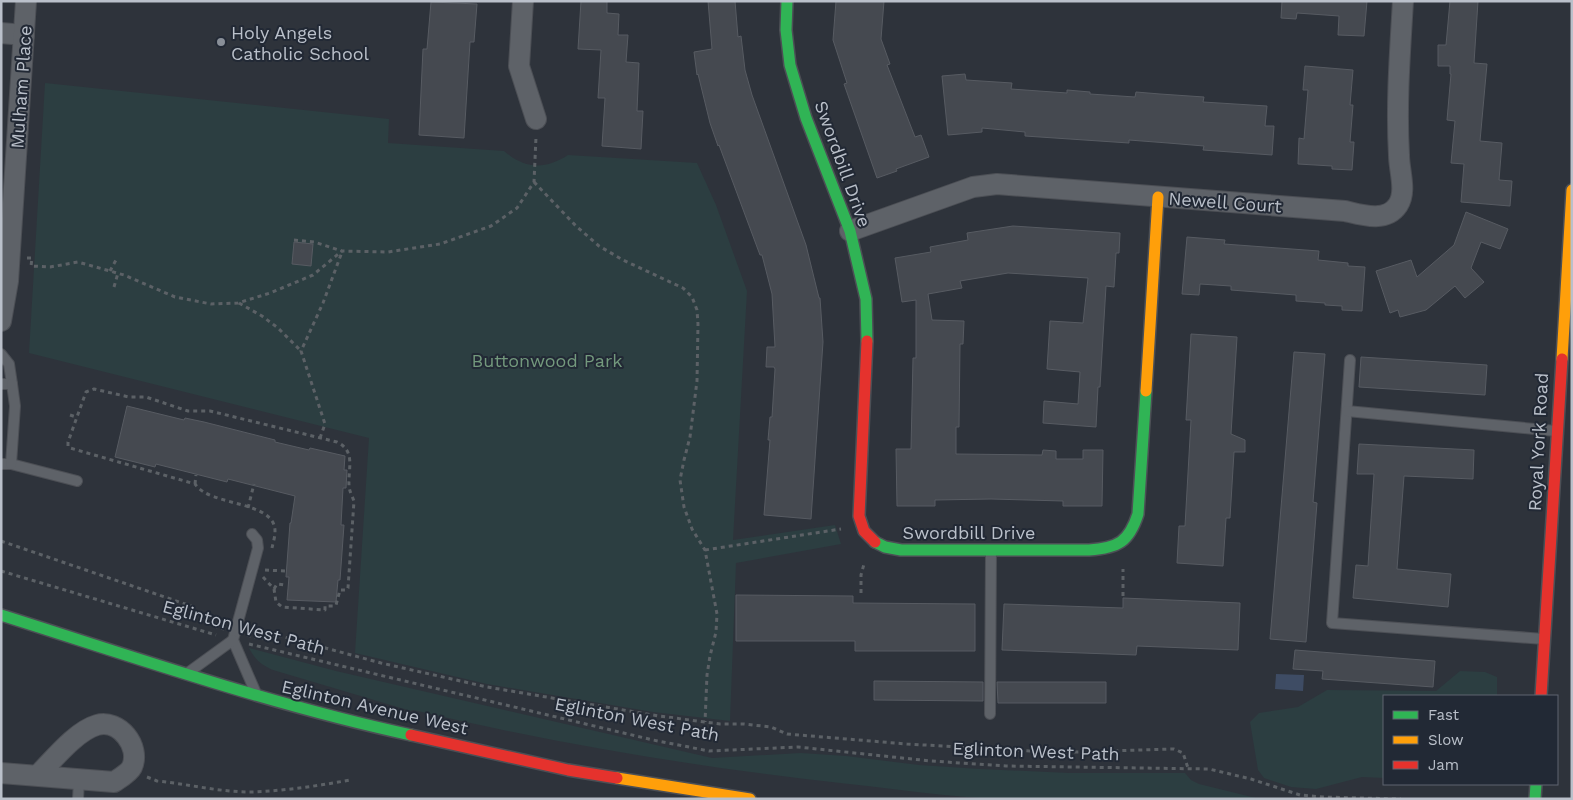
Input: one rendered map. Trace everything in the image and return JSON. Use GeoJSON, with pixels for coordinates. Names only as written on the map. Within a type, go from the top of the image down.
{"type":"FeatureCollection","features":[{"type":"Feature","properties":{"kind":"main road","name":"Swordbill Drive"},"geometry":{"type":"LineString","coordinates":[[787,1],[786,30],[790,65],[806,118],[850,231],[863,282],[867,317],[867,379],[859,502],[861,526],[874,542],[884,548],[901,550],[1103,550],[1114,547],[1125,540],[1134,528],[1138,514],[1158,197]]}},
{"type":"Feature","properties":{"kind":"main road","name":"Royal York Road"},"geometry":{"type":"LineString","coordinates":[[1541,695],[1572,190]]}},
{"type":"Feature","properties":{"kind":"main road","name":"Eglinton Avenue West"},"geometry":{"type":"LineString","coordinates":[[1,615],[257,696],[364,725],[568,770],[750,799]]}},
{"type":"Feature","properties":{"kind":"main road"},"geometry":{"type":"LineString","coordinates":[[1535,799],[1536,785]]}},
{"type":"Feature","properties":{"kind":"street","name":"Mulham Place"},"geometry":{"type":"LineString","coordinates":[[1,321],[26,1]]}},
{"type":"Feature","properties":{"kind":"street"},"geometry":{"type":"LineString","coordinates":[[523,1],[519,66],[536,119]]}},
{"type":"Feature","properties":{"kind":"street","name":"Newell Court"},"geometry":{"type":"LineString","coordinates":[[850,231],[973,188],[997,184],[1345,210],[1377,217],[1389,213],[1398,205],[1402,188],[1398,155],[1398,95],[1403,1]]}},
{"type":"Feature","properties":{"kind":"street"},"geometry":{"type":"LineString","coordinates":[[1,33],[24,35]]}},
{"type":"Feature","properties":{"kind":"street"},"geometry":{"type":"LineString","coordinates":[[1,773],[38,775],[79,789],[114,782],[131,769],[134,754],[128,739],[117,728],[101,725],[85,730],[38,775]]}},
{"type":"Feature","properties":{"kind":"lane"},"geometry":{"type":"LineString","coordinates":[[1,354],[8,364],[7,384],[15,406],[6,464],[77,481]]}},
{"type":"Feature","properties":{"kind":"lane"},"geometry":{"type":"LineString","coordinates":[[1350,360],[1332,623],[1545,640]]}},
{"type":"Feature","properties":{"kind":"lane"},"geometry":{"type":"LineString","coordinates":[[1347,411],[1556,431]]}},
{"type":"Feature","properties":{"kind":"lane"},"geometry":{"type":"LineString","coordinates":[[252,534],[257,540],[258,548],[234,636],[257,696]]}},
{"type":"Feature","properties":{"kind":"lane"},"geometry":{"type":"LineString","coordinates":[[990,714],[991,550]]}},
{"type":"Feature","properties":{"kind":"lane"},"geometry":{"type":"LineString","coordinates":[[186,674],[234,636]]}},
{"type":"Feature","properties":{"kind":"path"},"geometry":{"type":"LineString","coordinates":[[294,240],[314,242],[342,251],[388,252],[440,244],[491,226],[517,208],[534,182],[536,119]]}},
{"type":"Feature","properties":{"kind":"path"},"geometry":{"type":"LineString","coordinates":[[534,182],[576,226],[599,246],[623,260],[683,288],[692,297],[697,310],[697,381],[690,437],[680,480],[684,507],[692,529],[705,550],[717,614],[716,632],[707,675],[705,722]]}},
{"type":"Feature","properties":{"kind":"path"},"geometry":{"type":"LineString","coordinates":[[31,266],[50,267],[78,262],[118,273],[175,297],[211,304],[238,303],[270,293],[313,275],[342,251]]}},
{"type":"Feature","properties":{"kind":"path"},"geometry":{"type":"LineString","coordinates":[[301,351],[323,303],[342,251]]}},
{"type":"Feature","properties":{"kind":"path"},"geometry":{"type":"LineString","coordinates":[[110,271],[117,258]]}},
{"type":"Feature","properties":{"kind":"path"},"geometry":{"type":"LineString","coordinates":[[114,287],[118,273]]}},
{"type":"Feature","properties":{"kind":"path"},"geometry":{"type":"LineString","coordinates":[[238,303],[262,316],[278,328],[301,351],[325,424],[320,438]]}},
{"type":"Feature","properties":{"kind":"path"},"geometry":{"type":"LineString","coordinates":[[262,577],[274,589],[276,602],[282,607],[324,610],[325,606],[336,604],[340,590],[347,590],[354,501],[349,487],[350,456],[342,444],[210,411],[188,411],[146,397],[129,397],[94,390],[89,390],[84,395],[68,442],[70,448],[195,484],[203,493],[264,513],[272,521],[275,533],[270,554]]}},
{"type":"Feature","properties":{"kind":"path"},"geometry":{"type":"LineString","coordinates":[[70,415],[76,417]]}},
{"type":"Feature","properties":{"kind":"path"},"geometry":{"type":"LineString","coordinates":[[195,484],[196,475]]}},
{"type":"Feature","properties":{"kind":"path"},"geometry":{"type":"LineString","coordinates":[[248,508],[254,484]]}},
{"type":"Feature","properties":{"kind":"path"},"geometry":{"type":"LineString","coordinates":[[705,550],[861,526]]}},
{"type":"Feature","properties":{"kind":"path"},"geometry":{"type":"LineString","coordinates":[[1,541],[191,606],[205,623],[234,636]]}},
{"type":"Feature","properties":{"kind":"path"},"geometry":{"type":"LineString","coordinates":[[260,585],[267,562]]}},
{"type":"Feature","properties":{"kind":"path"},"geometry":{"type":"LineString","coordinates":[[861,592],[861,575],[864,564]]}},
{"type":"Feature","properties":{"kind":"path"},"geometry":{"type":"LineString","coordinates":[[1123,569],[1123,596]]}},
{"type":"Feature","properties":{"kind":"path"},"geometry":{"type":"LineString","coordinates":[[265,570],[285,571]]}},
{"type":"Feature","properties":{"kind":"path","name":"Eglinton West Path"},"geometry":{"type":"LineString","coordinates":[[1,571],[234,636],[644,738],[710,751],[798,747],[931,761],[997,765],[1209,769],[1300,795],[1401,799]]}},
{"type":"Feature","properties":{"kind":"path"},"geometry":{"type":"LineString","coordinates":[[274,589],[277,584],[285,585]]}},
{"type":"Feature","properties":{"kind":"path"},"geometry":{"type":"LineString","coordinates":[[247,626],[244,634],[262,639],[277,635],[381,663],[487,687],[659,716],[771,727],[787,734],[907,744],[1075,752],[1174,749],[1183,753],[1188,768]]}},
{"type":"Feature","properties":{"kind":"path"},"geometry":{"type":"LineString","coordinates":[[131,769],[158,781],[250,792],[315,787],[350,780]]}},
{"type":"Feature","properties":{"kind":"green space","name":"Buttonwood Park"},"geometry":{"type":"Polygon","coordinates":[[[45,83],[389,119],[388,143],[504,151],[520,161],[535,165],[551,163],[568,155],[697,163],[716,205],[747,291],[733,540],[835,525],[841,544],[736,563],[730,721],[653,712],[487,684],[355,653],[369,438],[29,353],[45,83]]]}},
{"type":"Feature","properties":{"kind":"green space"},"geometry":{"type":"Polygon","coordinates":[[[249,648],[336,671],[712,758],[801,753],[980,769],[1069,773],[1185,773],[1191,780],[1199,784],[1260,799],[979,798],[794,778],[684,763],[521,734],[411,711],[273,670],[259,662],[249,648]]]}},
{"type":"Feature","properties":{"kind":"green space"},"geometry":{"type":"Polygon","coordinates":[[[1460,671],[1485,672],[1497,677],[1497,695],[1383,695],[1383,778],[1362,777],[1316,789],[1291,787],[1264,778],[1258,770],[1250,722],[1259,713],[1298,707],[1327,690],[1436,691],[1460,671]]]}},
{"type":"Feature","properties":{"kind":"water"},"geometry":{"type":"Polygon","coordinates":[[[1276,674],[1304,675],[1303,691],[1275,689],[1276,674]]]}},
{"type":"Feature","properties":{"kind":"building"},"geometry":{"type":"Polygon","coordinates":[[[581,1],[607,1],[607,13],[619,14],[618,35],[628,35],[626,62],[639,63],[637,111],[643,111],[641,149],[602,146],[605,98],[598,98],[601,50],[578,49],[581,1]]]}},
{"type":"Feature","properties":{"kind":"building"},"geometry":{"type":"Polygon","coordinates":[[[708,1],[735,1],[738,37],[741,36],[745,70],[752,95],[806,245],[820,298],[823,342],[811,519],[764,515],[770,440],[768,440],[770,417],[772,417],[775,369],[774,367],[766,367],[767,347],[775,347],[772,294],[762,255],[760,255],[710,123],[697,75],[694,52],[712,49],[708,1]]]}},
{"type":"Feature","properties":{"kind":"building"},"geometry":{"type":"Polygon","coordinates":[[[836,1],[884,1],[881,39],[890,64],[887,65],[915,137],[921,135],[929,157],[877,178],[844,84],[847,83],[833,40],[836,1]]]}},
{"type":"Feature","properties":{"kind":"building"},"geometry":{"type":"Polygon","coordinates":[[[1282,1],[1367,1],[1364,36],[1338,35],[1339,16],[1297,13],[1296,19],[1281,18],[1282,1]]]}},
{"type":"Feature","properties":{"kind":"building"},"geometry":{"type":"Polygon","coordinates":[[[1450,1],[1478,1],[1474,63],[1487,64],[1480,141],[1502,143],[1499,180],[1512,181],[1510,206],[1461,202],[1464,164],[1451,163],[1455,121],[1447,120],[1450,66],[1438,66],[1438,45],[1446,45],[1450,1]]]}},
{"type":"Feature","properties":{"kind":"building"},"geometry":{"type":"Polygon","coordinates":[[[431,2],[477,4],[474,42],[470,42],[464,138],[419,135],[423,49],[427,49],[431,2]]]}},
{"type":"Feature","properties":{"kind":"building"},"geometry":{"type":"Polygon","coordinates":[[[1305,66],[1353,70],[1350,105],[1353,105],[1350,142],[1354,142],[1352,170],[1332,169],[1332,166],[1298,164],[1299,138],[1304,139],[1308,90],[1303,90],[1305,66]]]}},
{"type":"Feature","properties":{"kind":"building"},"geometry":{"type":"Polygon","coordinates":[[[965,74],[966,80],[1012,83],[1011,89],[1067,93],[1067,90],[1090,92],[1090,94],[1135,97],[1136,92],[1204,97],[1203,102],[1267,106],[1265,126],[1274,126],[1272,155],[1203,150],[1204,146],[1129,140],[1129,143],[1025,136],[1025,132],[982,128],[982,132],[948,135],[942,76],[965,74]]]}},
{"type":"Feature","properties":{"kind":"building"},"geometry":{"type":"Polygon","coordinates":[[[1466,212],[1508,229],[1500,249],[1481,242],[1471,268],[1484,282],[1465,298],[1455,286],[1426,310],[1400,317],[1398,310],[1390,313],[1376,271],[1411,260],[1417,277],[1454,245],[1466,212]]]}},
{"type":"Feature","properties":{"kind":"building"},"geometry":{"type":"Polygon","coordinates":[[[1013,226],[1120,233],[1119,253],[1116,253],[1114,287],[1106,286],[1096,427],[1043,423],[1044,401],[1078,404],[1080,372],[1047,369],[1050,321],[1083,323],[1088,278],[1008,273],[960,281],[962,288],[928,294],[932,320],[964,321],[963,344],[960,344],[959,427],[956,427],[956,454],[1042,455],[1043,450],[1056,451],[1056,459],[1083,459],[1083,450],[1103,450],[1102,506],[1063,506],[1063,501],[991,499],[935,500],[935,506],[897,506],[896,449],[911,449],[913,358],[916,358],[916,300],[902,302],[895,258],[931,252],[930,247],[968,240],[967,233],[1013,226]]]}},
{"type":"Feature","properties":{"kind":"building"},"geometry":{"type":"Polygon","coordinates":[[[1187,237],[1225,240],[1224,244],[1319,251],[1318,260],[1348,263],[1348,266],[1365,267],[1362,311],[1342,310],[1342,306],[1325,305],[1325,303],[1296,301],[1296,295],[1231,290],[1231,286],[1200,284],[1199,295],[1182,294],[1187,237]]]}},
{"type":"Feature","properties":{"kind":"building"},"geometry":{"type":"Polygon","coordinates":[[[294,242],[313,244],[311,266],[292,264],[294,242]]]}},
{"type":"Feature","properties":{"kind":"building"},"geometry":{"type":"Polygon","coordinates":[[[1191,334],[1237,337],[1231,434],[1245,440],[1245,452],[1234,452],[1230,518],[1226,518],[1223,566],[1177,563],[1179,526],[1185,526],[1191,420],[1186,420],[1191,334]]]}},
{"type":"Feature","properties":{"kind":"building"},"geometry":{"type":"Polygon","coordinates":[[[1294,352],[1325,354],[1313,502],[1317,503],[1306,642],[1270,639],[1294,352]]]}},
{"type":"Feature","properties":{"kind":"building"},"geometry":{"type":"Polygon","coordinates":[[[1361,357],[1487,365],[1485,395],[1359,387],[1361,357]]]}},
{"type":"Feature","properties":{"kind":"building"},"geometry":{"type":"Polygon","coordinates":[[[127,406],[184,420],[185,418],[204,422],[309,450],[310,448],[345,456],[344,470],[347,470],[346,488],[343,488],[341,525],[344,525],[340,580],[338,580],[336,602],[287,600],[289,577],[286,577],[290,523],[295,496],[228,479],[227,482],[156,464],[155,467],[115,457],[127,406]]]}},
{"type":"Feature","properties":{"kind":"building"},"geometry":{"type":"Polygon","coordinates":[[[1359,444],[1474,450],[1473,479],[1404,476],[1397,569],[1451,574],[1448,607],[1353,598],[1356,565],[1368,566],[1374,474],[1357,474],[1359,444]]]}},
{"type":"Feature","properties":{"kind":"building"},"geometry":{"type":"Polygon","coordinates":[[[736,595],[853,596],[853,603],[975,604],[975,651],[855,651],[855,641],[736,641],[736,595]]]}},
{"type":"Feature","properties":{"kind":"building"},"geometry":{"type":"Polygon","coordinates":[[[1123,598],[1240,603],[1238,650],[1137,646],[1136,655],[1002,650],[1004,604],[1123,608],[1123,598]]]}},
{"type":"Feature","properties":{"kind":"building"},"geometry":{"type":"Polygon","coordinates":[[[1295,650],[1435,661],[1433,687],[1322,679],[1323,671],[1293,669],[1295,650]]]}},
{"type":"Feature","properties":{"kind":"building"},"geometry":{"type":"Polygon","coordinates":[[[874,681],[983,682],[983,701],[874,700],[874,681]]]}},
{"type":"Feature","properties":{"kind":"building"},"geometry":{"type":"Polygon","coordinates":[[[997,682],[1106,682],[1106,703],[998,703],[997,682]]]}},
{"type":"Feature","properties":{"kind":"traffic: fast"},"geometry":{"type":"LineString","coordinates":[[787,1],[786,30],[790,65],[806,118],[850,231],[866,299],[867,341]]}},
{"type":"Feature","properties":{"kind":"traffic: fast"},"geometry":{"type":"LineString","coordinates":[[875,542],[885,547],[901,550],[1089,550],[1108,547],[1121,542],[1131,531],[1138,514],[1146,391]]}},
{"type":"Feature","properties":{"kind":"traffic: fast"},"geometry":{"type":"LineString","coordinates":[[1,615],[307,710],[411,735]]}},
{"type":"Feature","properties":{"kind":"traffic: fast"},"geometry":{"type":"LineString","coordinates":[[1535,799],[1536,785]]}},
{"type":"Feature","properties":{"kind":"traffic: slow"},"geometry":{"type":"LineString","coordinates":[[1562,359],[1572,190]]}},
{"type":"Feature","properties":{"kind":"traffic: slow"},"geometry":{"type":"LineString","coordinates":[[1146,391],[1158,197]]}},
{"type":"Feature","properties":{"kind":"traffic: slow"},"geometry":{"type":"LineString","coordinates":[[617,778],[750,799]]}},
{"type":"Feature","properties":{"kind":"traffic: jam"},"geometry":{"type":"LineString","coordinates":[[867,341],[859,516],[864,531],[875,542]]}},
{"type":"Feature","properties":{"kind":"traffic: jam"},"geometry":{"type":"LineString","coordinates":[[1541,695],[1562,359]]}},
{"type":"Feature","properties":{"kind":"traffic: jam"},"geometry":{"type":"LineString","coordinates":[[411,735],[568,770],[617,778]]}},
{"type":"Feature","properties":{"kind":"place","name":"Holy Angels Catholic School"},"geometry":{"type":"Point","coordinates":[221,42]}}]}
